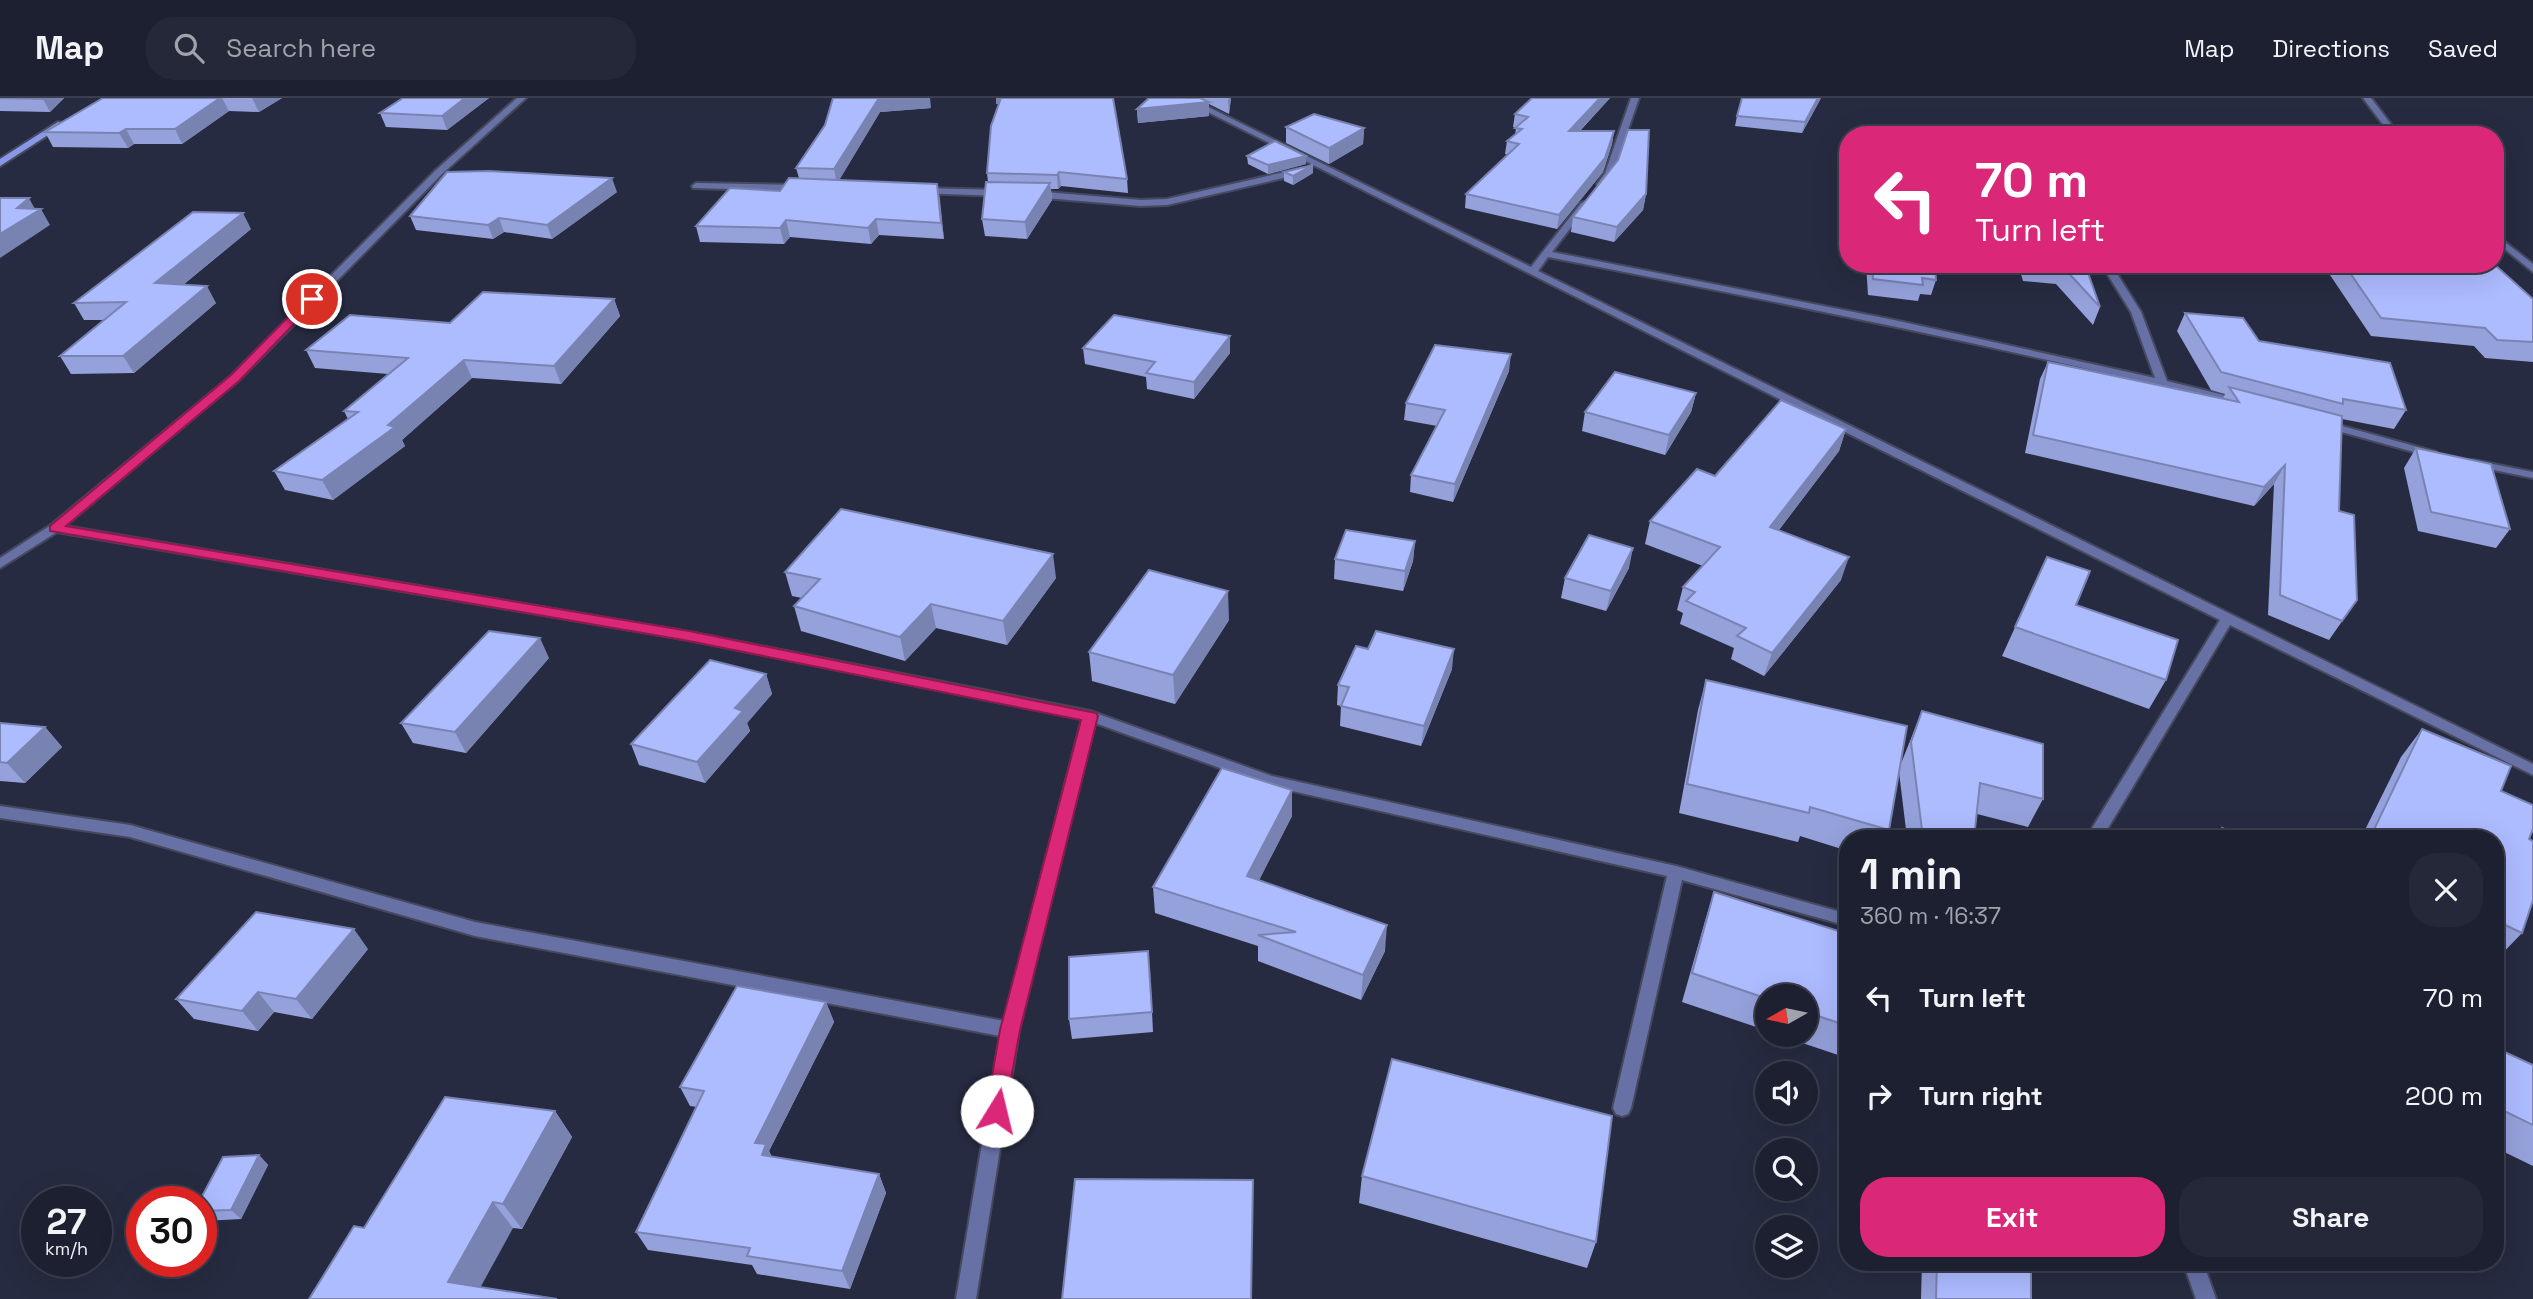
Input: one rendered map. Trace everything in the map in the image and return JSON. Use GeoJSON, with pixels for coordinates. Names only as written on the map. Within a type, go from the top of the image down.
{"type":"FeatureCollection","features":[{"type":"Feature","properties":{"kind":"street"},"geometry":{"type":"LineString","coordinates":[[0,564],[55,528],[235,378],[439,172],[522,98]]}},
{"type":"Feature","properties":{"kind":"street"},"geometry":{"type":"LineString","coordinates":[[1184,98],[2533,770]]}},
{"type":"Feature","properties":{"kind":"street"},"geometry":{"type":"LineString","coordinates":[[1533,271],[1609,173],[1635,98]]}},
{"type":"Feature","properties":{"kind":"street"},"geometry":{"type":"LineString","coordinates":[[2367,98],[2388,126]]}},
{"type":"Feature","properties":{"kind":"street"},"geometry":{"type":"LineString","coordinates":[[0,163],[69,120]]}},
{"type":"Feature","properties":{"kind":"street"},"geometry":{"type":"LineString","coordinates":[[1022,193],[1141,203],[1167,202],[1194,198],[1320,166]]}},
{"type":"Feature","properties":{"kind":"street"},"geometry":{"type":"LineString","coordinates":[[696,186],[807,188]]}},
{"type":"Feature","properties":{"kind":"street"},"geometry":{"type":"LineString","coordinates":[[915,191],[1009,193]]}},
{"type":"Feature","properties":{"kind":"street"},"geometry":{"type":"LineString","coordinates":[[2504,245],[2533,269]]}},
{"type":"Feature","properties":{"kind":"street"},"geometry":{"type":"LineString","coordinates":[[1546,254],[1889,320],[2253,406]]}},
{"type":"Feature","properties":{"kind":"street"},"geometry":{"type":"LineString","coordinates":[[2112,273],[2136,312],[2162,383]]}},
{"type":"Feature","properties":{"kind":"street"},"geometry":{"type":"LineString","coordinates":[[2318,423],[2441,456]]}},
{"type":"Feature","properties":{"kind":"street"},"geometry":{"type":"LineString","coordinates":[[2468,461],[2533,475]]}},
{"type":"Feature","properties":{"kind":"street"},"geometry":{"type":"LineString","coordinates":[[55,528],[689,636],[1090,716],[1270,781],[1676,872],[1839,917]]}},
{"type":"Feature","properties":{"kind":"street"},"geometry":{"type":"LineString","coordinates":[[2099,830],[2228,617]]}},
{"type":"Feature","properties":{"kind":"street"},"geometry":{"type":"LineString","coordinates":[[966,1299],[1010,1030],[1090,716]]}},
{"type":"Feature","properties":{"kind":"street"},"geometry":{"type":"LineString","coordinates":[[0,812],[130,831],[475,929],[1010,1030]]}},
{"type":"Feature","properties":{"kind":"street"},"geometry":{"type":"LineString","coordinates":[[1622,1108],[1676,872]]}},
{"type":"Feature","properties":{"kind":"street"},"geometry":{"type":"LineString","coordinates":[[2196,1271],[2206,1299]]}},
{"type":"Feature","properties":{"kind":"building"},"geometry":{"type":"Polygon","coordinates":[[[103,98],[220,98],[175,129],[126,129],[119,133],[45,132],[103,98]]]}},
{"type":"Feature","properties":{"kind":"building"},"geometry":{"type":"Polygon","coordinates":[[[403,98],[465,98],[442,116],[380,113],[403,98]]]}},
{"type":"Feature","properties":{"kind":"building"},"geometry":{"type":"Polygon","coordinates":[[[833,98],[879,98],[834,169],[796,168],[825,125],[833,98]]]}},
{"type":"Feature","properties":{"kind":"building"},"geometry":{"type":"Polygon","coordinates":[[[1001,98],[1113,98],[1127,179],[1059,172],[1057,175],[987,173],[991,126],[1001,98]]]}},
{"type":"Feature","properties":{"kind":"building"},"geometry":{"type":"Polygon","coordinates":[[[1149,98],[1200,98],[1209,102],[1137,109],[1149,98]]]}},
{"type":"Feature","properties":{"kind":"building"},"geometry":{"type":"Polygon","coordinates":[[[1532,98],[1600,98],[1569,131],[1614,131],[1605,158],[1559,215],[1466,194],[1519,144],[1507,141],[1522,129],[1515,128],[1528,117],[1515,114],[1532,98]]]}},
{"type":"Feature","properties":{"kind":"building"},"geometry":{"type":"Polygon","coordinates":[[[1742,98],[1818,98],[1805,122],[1737,116],[1742,98]]]}},
{"type":"Feature","properties":{"kind":"building"},"geometry":{"type":"Polygon","coordinates":[[[1314,114],[1364,128],[1329,148],[1286,127],[1314,114]]]}},
{"type":"Feature","properties":{"kind":"building"},"geometry":{"type":"Polygon","coordinates":[[[1628,130],[1649,130],[1646,194],[1617,227],[1573,217],[1618,160],[1628,130]]]}},
{"type":"Feature","properties":{"kind":"building"},"geometry":{"type":"Polygon","coordinates":[[[1275,141],[1306,156],[1268,165],[1247,156],[1275,141]]]}},
{"type":"Feature","properties":{"kind":"building"},"geometry":{"type":"Polygon","coordinates":[[[1313,165],[1293,176],[1284,172],[1313,165]]]}},
{"type":"Feature","properties":{"kind":"building"},"geometry":{"type":"Polygon","coordinates":[[[490,171],[612,178],[547,225],[499,218],[488,225],[410,216],[447,172],[490,171]]]}},
{"type":"Feature","properties":{"kind":"building"},"geometry":{"type":"Polygon","coordinates":[[[789,178],[937,184],[941,223],[876,219],[868,228],[786,220],[780,228],[696,226],[730,188],[780,191],[789,178]]]}},
{"type":"Feature","properties":{"kind":"building"},"geometry":{"type":"Polygon","coordinates":[[[986,182],[1050,183],[1025,222],[982,219],[986,182]]]}},
{"type":"Feature","properties":{"kind":"building"},"geometry":{"type":"Polygon","coordinates":[[[0,198],[29,198],[17,208],[41,209],[0,234],[0,198]]]}},
{"type":"Feature","properties":{"kind":"building"},"geometry":{"type":"Polygon","coordinates":[[[193,212],[243,213],[155,283],[207,286],[123,356],[60,356],[126,302],[74,303],[193,212]]]}},
{"type":"Feature","properties":{"kind":"building"},"geometry":{"type":"Polygon","coordinates":[[[1873,273],[1936,273],[1936,280],[1922,278],[1923,285],[1873,279],[1873,273]]]}},
{"type":"Feature","properties":{"kind":"building"},"geometry":{"type":"Polygon","coordinates":[[[2069,273],[2088,273],[2100,307],[2069,273]]]}},
{"type":"Feature","properties":{"kind":"building"},"geometry":{"type":"Polygon","coordinates":[[[2350,273],[2504,273],[2533,299],[2533,342],[2497,340],[2485,328],[2381,318],[2350,273]]]}},
{"type":"Feature","properties":{"kind":"building"},"geometry":{"type":"Polygon","coordinates":[[[483,292],[614,299],[554,366],[464,360],[388,425],[395,427],[322,480],[274,471],[358,412],[344,411],[408,358],[306,350],[350,315],[450,323],[483,292]]]}},
{"type":"Feature","properties":{"kind":"building"},"geometry":{"type":"Polygon","coordinates":[[[2185,313],[2243,318],[2259,341],[2390,363],[2406,410],[2343,399],[2343,404],[2221,372],[2185,313]]]}},
{"type":"Feature","properties":{"kind":"building"},"geometry":{"type":"Polygon","coordinates":[[[1114,315],[1230,336],[1194,382],[1146,373],[1155,362],[1083,348],[1114,315]]]}},
{"type":"Feature","properties":{"kind":"building"},"geometry":{"type":"Polygon","coordinates":[[[1435,345],[1511,354],[1455,484],[1411,475],[1445,410],[1406,403],[1435,345]]]}},
{"type":"Feature","properties":{"kind":"building"},"geometry":{"type":"Polygon","coordinates":[[[2048,362],[2239,402],[2229,387],[2342,416],[2339,511],[2354,515],[2357,600],[2342,621],[2280,595],[2285,465],[2264,487],[2033,435],[2048,362]]]}},
{"type":"Feature","properties":{"kind":"building"},"geometry":{"type":"Polygon","coordinates":[[[1615,372],[1696,393],[1669,435],[1585,412],[1615,372]]]}},
{"type":"Feature","properties":{"kind":"building"},"geometry":{"type":"Polygon","coordinates":[[[1781,400],[1846,429],[1770,527],[1849,557],[1772,653],[1737,636],[1746,628],[1686,601],[1695,592],[1683,587],[1720,547],[1650,521],[1697,469],[1715,476],[1781,400]]]}},
{"type":"Feature","properties":{"kind":"building"},"geometry":{"type":"Polygon","coordinates":[[[2416,448],[2491,464],[2510,529],[2431,512],[2416,448]]]}},
{"type":"Feature","properties":{"kind":"building"},"geometry":{"type":"Polygon","coordinates":[[[841,509],[1053,554],[1003,621],[931,604],[900,637],[794,606],[820,579],[785,572],[841,509]]]}},
{"type":"Feature","properties":{"kind":"building"},"geometry":{"type":"Polygon","coordinates":[[[1346,530],[1415,541],[1405,571],[1335,559],[1346,530]]]}},
{"type":"Feature","properties":{"kind":"building"},"geometry":{"type":"Polygon","coordinates":[[[1589,535],[1633,548],[1611,591],[1565,578],[1589,535]]]}},
{"type":"Feature","properties":{"kind":"building"},"geometry":{"type":"Polygon","coordinates":[[[2047,557],[2090,571],[2076,605],[2178,640],[2166,680],[2015,627],[2047,557]]]}},
{"type":"Feature","properties":{"kind":"building"},"geometry":{"type":"Polygon","coordinates":[[[1149,570],[1228,591],[1173,675],[1089,652],[1149,570]]]}},
{"type":"Feature","properties":{"kind":"building"},"geometry":{"type":"Polygon","coordinates":[[[489,631],[540,638],[455,732],[401,723],[489,631]]]}},
{"type":"Feature","properties":{"kind":"building"},"geometry":{"type":"Polygon","coordinates":[[[1376,631],[1454,649],[1424,726],[1341,706],[1349,687],[1338,685],[1356,646],[1368,649],[1376,631]]]}},
{"type":"Feature","properties":{"kind":"building"},"geometry":{"type":"Polygon","coordinates":[[[710,660],[766,674],[735,708],[743,711],[697,762],[631,744],[710,660]]]}},
{"type":"Feature","properties":{"kind":"building"},"geometry":{"type":"Polygon","coordinates":[[[1706,680],[1907,726],[1889,830],[1810,807],[1809,813],[1687,784],[1706,680]]]}},
{"type":"Feature","properties":{"kind":"building"},"geometry":{"type":"Polygon","coordinates":[[[1922,711],[2043,744],[2043,799],[1980,783],[1975,830],[1922,830],[1911,742],[1922,711]]]}},
{"type":"Feature","properties":{"kind":"building"},"geometry":{"type":"Polygon","coordinates":[[[0,723],[45,727],[7,763],[0,762],[0,723]]]}},
{"type":"Feature","properties":{"kind":"building"},"geometry":{"type":"Polygon","coordinates":[[[2422,729],[2511,766],[2501,791],[2533,805],[2533,829],[2529,839],[2533,841],[2533,900],[2522,933],[2504,924],[2504,830],[2374,830],[2422,729]]]}},
{"type":"Feature","properties":{"kind":"building"},"geometry":{"type":"Polygon","coordinates":[[[1222,768],[1292,790],[1247,876],[1387,925],[1363,975],[1258,935],[1296,932],[1153,887],[1222,768]]]}},
{"type":"Feature","properties":{"kind":"building"},"geometry":{"type":"Polygon","coordinates":[[[1714,892],[1839,931],[1839,1023],[1818,1016],[1818,984],[1755,984],[1755,995],[1692,973],[1714,892]]]}},
{"type":"Feature","properties":{"kind":"building"},"geometry":{"type":"Polygon","coordinates":[[[256,912],[354,929],[296,999],[258,992],[242,1011],[176,999],[256,912]]]}},
{"type":"Feature","properties":{"kind":"building"},"geometry":{"type":"Polygon","coordinates":[[[1148,951],[1152,1012],[1069,1019],[1069,957],[1148,951]]]}},
{"type":"Feature","properties":{"kind":"building"},"geometry":{"type":"Polygon","coordinates":[[[737,986],[826,1002],[755,1143],[766,1144],[762,1155],[879,1174],[842,1271],[747,1256],[750,1248],[636,1232],[704,1091],[680,1087],[737,986]]]}},
{"type":"Feature","properties":{"kind":"building"},"geometry":{"type":"Polygon","coordinates":[[[2504,1052],[2533,1065],[2533,1125],[2504,1111],[2504,1052]]]}},
{"type":"Feature","properties":{"kind":"building"},"geometry":{"type":"Polygon","coordinates":[[[1392,1059],[1612,1116],[1596,1242],[1362,1176],[1392,1059]]]}},
{"type":"Feature","properties":{"kind":"building"},"geometry":{"type":"Polygon","coordinates":[[[445,1097],[555,1111],[503,1204],[493,1202],[448,1282],[557,1299],[309,1299],[354,1226],[364,1228],[445,1097]]]}},
{"type":"Feature","properties":{"kind":"building"},"geometry":{"type":"Polygon","coordinates":[[[259,1155],[231,1210],[217,1210],[217,1186],[208,1186],[223,1157],[259,1155]]]}},
{"type":"Feature","properties":{"kind":"building"},"geometry":{"type":"Polygon","coordinates":[[[1075,1179],[1253,1180],[1251,1299],[1062,1299],[1075,1179]]]}},
{"type":"Feature","properties":{"kind":"building"},"geometry":{"type":"Polygon","coordinates":[[[1937,1271],[2031,1271],[2031,1299],[1936,1299],[1937,1271]]]}},
{"type":"Feature","properties":{"kind":"route"},"geometry":{"type":"LineString","coordinates":[[312,299],[235,378],[55,528],[689,636],[1090,716],[1010,1030],[997,1111]]}}]}
